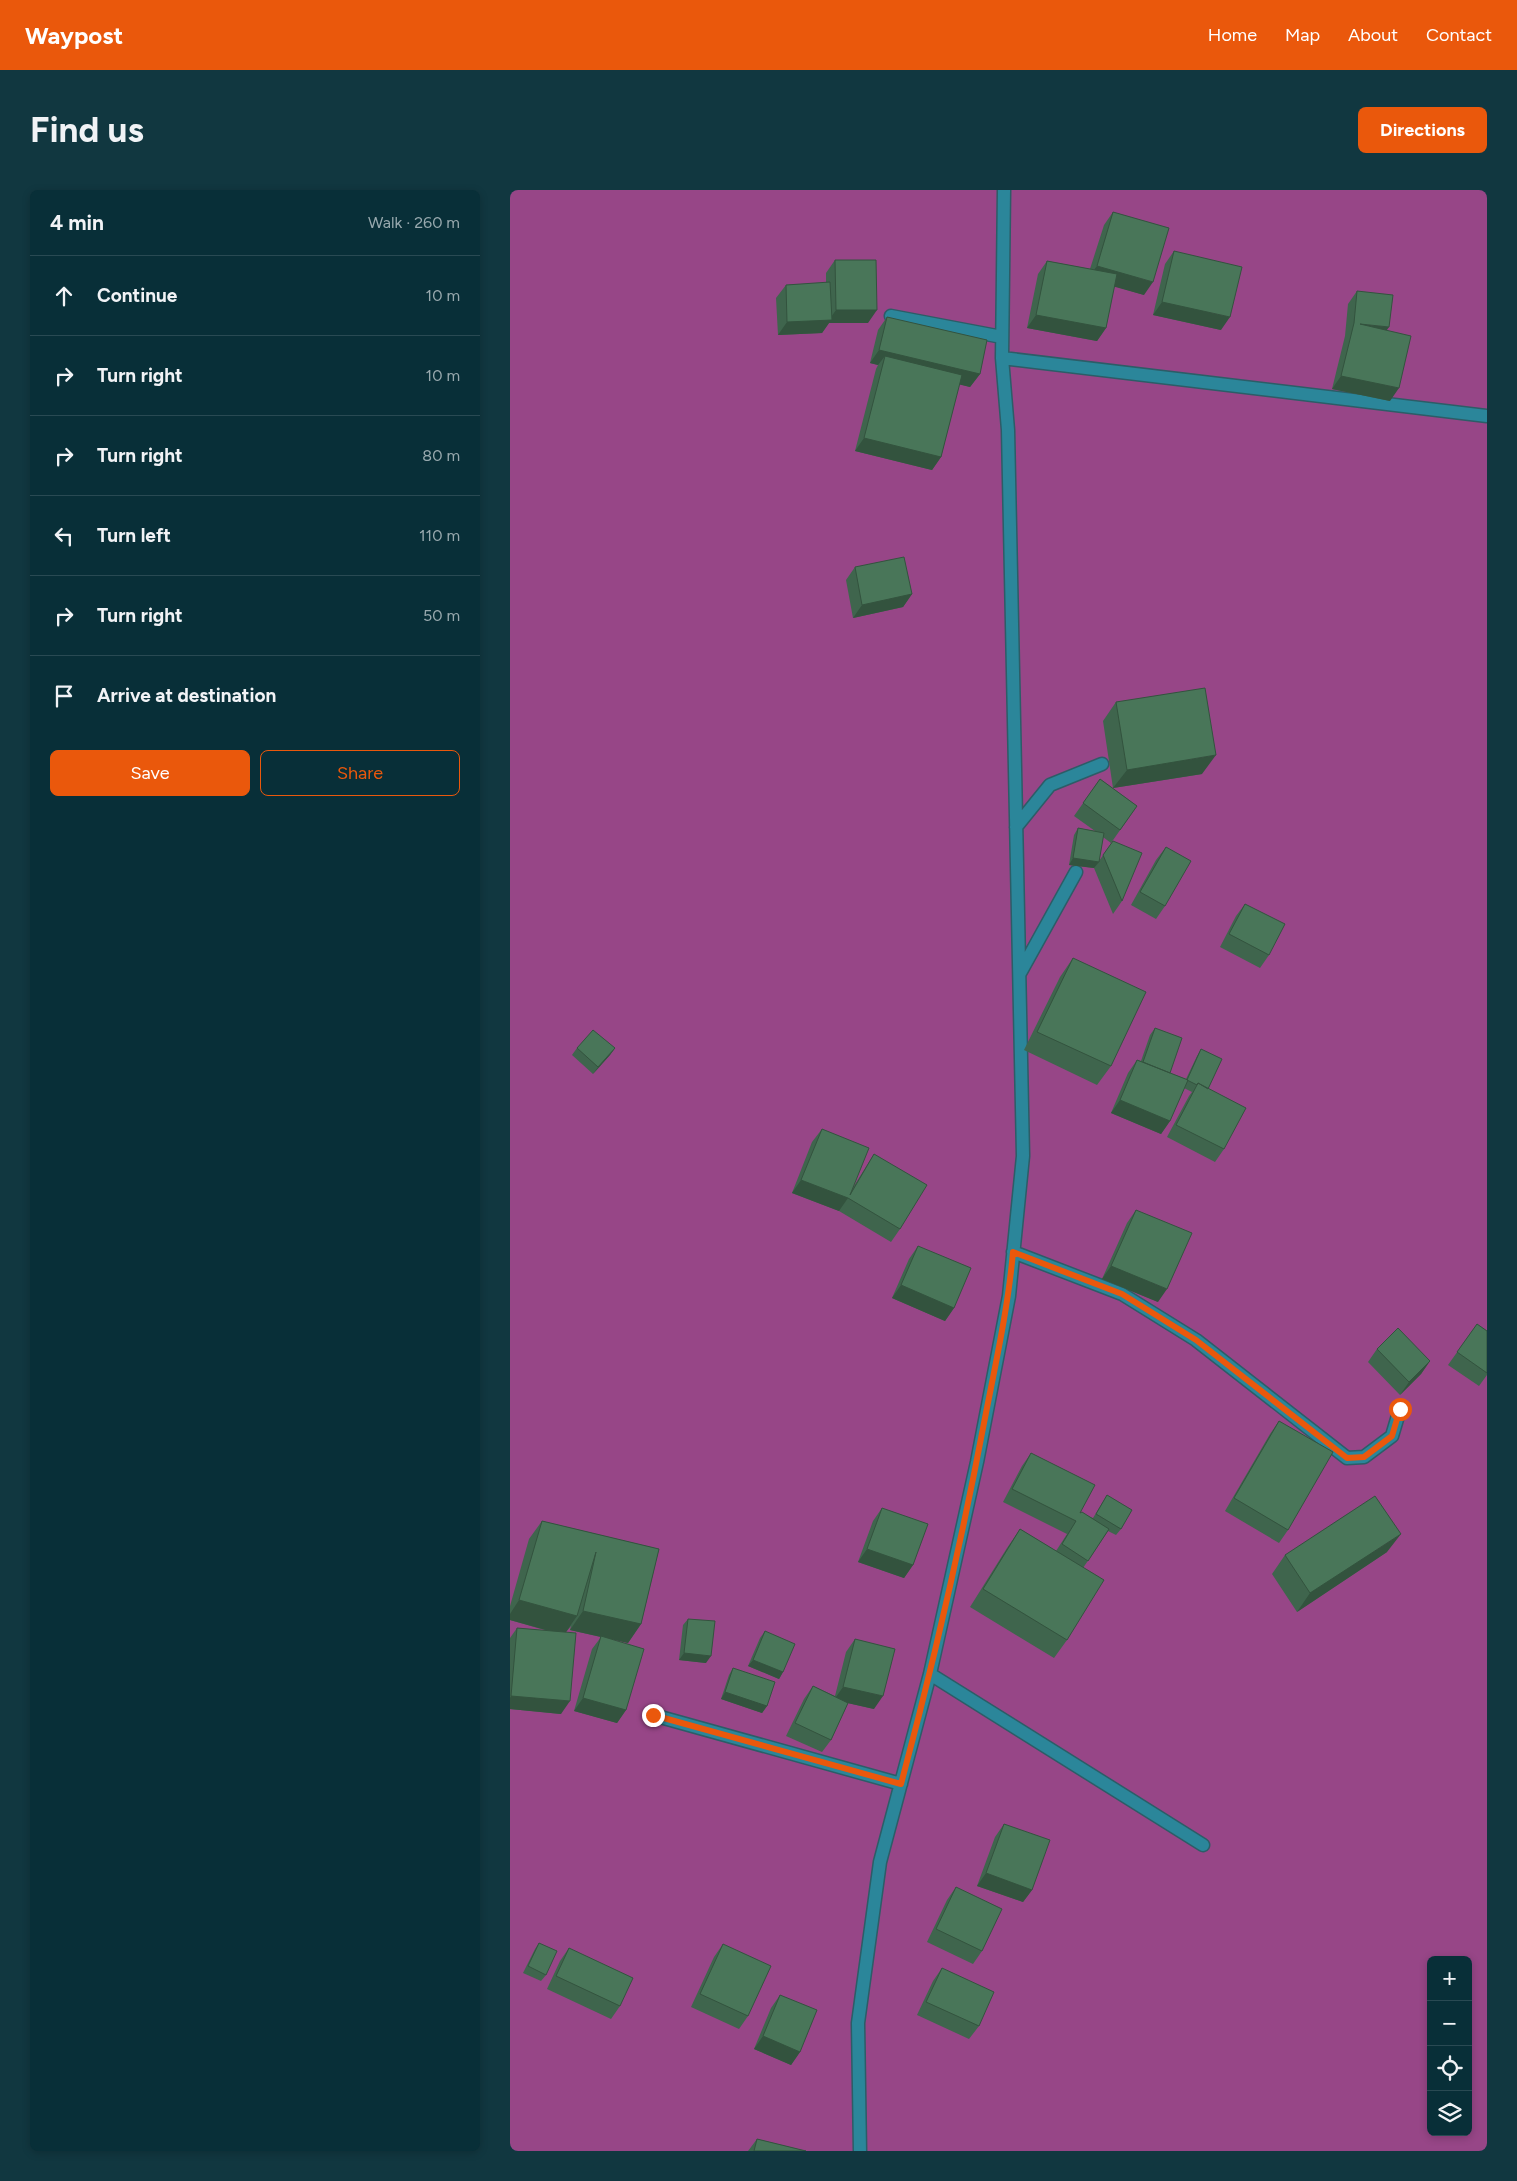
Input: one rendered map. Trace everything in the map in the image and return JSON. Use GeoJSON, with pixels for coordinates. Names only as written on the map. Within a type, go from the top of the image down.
{"type":"FeatureCollection","features":[{"type":"Feature","properties":{"kind":"street"},"geometry":{"type":"LineString","coordinates":[[860,2151],[858,2023],[880,1862],[930,1674],[977,1462],[1009,1296],[1024,1156],[1008,430],[1002,358],[1004,190]]}},
{"type":"Feature","properties":{"kind":"street"},"geometry":{"type":"LineString","coordinates":[[891,316],[1002,337]]}},
{"type":"Feature","properties":{"kind":"street"},"geometry":{"type":"LineString","coordinates":[[1002,358],[1487,416]]}},
{"type":"Feature","properties":{"kind":"street"},"geometry":{"type":"LineString","coordinates":[[1016,827],[1050,785],[1102,764]]}},
{"type":"Feature","properties":{"kind":"street"},"geometry":{"type":"LineString","coordinates":[[1019,975],[1076,872]]}},
{"type":"Feature","properties":{"kind":"street"},"geometry":{"type":"LineString","coordinates":[[1013,1252],[1122,1294],[1196,1340],[1347,1458],[1364,1457],[1392,1436],[1400,1409]]}},
{"type":"Feature","properties":{"kind":"street"},"geometry":{"type":"LineString","coordinates":[[930,1674],[1203,1845]]}},
{"type":"Feature","properties":{"kind":"street"},"geometry":{"type":"LineString","coordinates":[[653,1715],[901,1784]]}},
{"type":"Feature","properties":{"kind":"shaded area"},"geometry":{"type":"Polygon","coordinates":[[[510,190],[1487,190],[1487,2151],[510,2151],[510,190]]]}},
{"type":"Feature","properties":{"kind":"building"},"geometry":{"type":"Polygon","coordinates":[[[1113,212],[1169,228],[1153,282],[1097,266],[1113,212]]]}},
{"type":"Feature","properties":{"kind":"building"},"geometry":{"type":"Polygon","coordinates":[[[1174,251],[1242,267],[1230,317],[1162,302],[1174,251]]]}},
{"type":"Feature","properties":{"kind":"building"},"geometry":{"type":"Polygon","coordinates":[[[835,260],[876,260],[877,310],[836,310],[835,260]]]}},
{"type":"Feature","properties":{"kind":"building"},"geometry":{"type":"Polygon","coordinates":[[[1047,261],[1117,274],[1106,328],[1036,315],[1047,261]]]}},
{"type":"Feature","properties":{"kind":"building"},"geometry":{"type":"Polygon","coordinates":[[[830,282],[832,320],[787,322],[786,285],[830,282]]]}},
{"type":"Feature","properties":{"kind":"building"},"geometry":{"type":"Polygon","coordinates":[[[1357,291],[1393,295],[1389,327],[1360,324],[1411,336],[1399,388],[1341,376],[1354,323],[1357,291]]]}},
{"type":"Feature","properties":{"kind":"building"},"geometry":{"type":"Polygon","coordinates":[[[887,317],[987,340],[980,374],[879,350],[887,317]]]}},
{"type":"Feature","properties":{"kind":"building"},"geometry":{"type":"Polygon","coordinates":[[[885,356],[962,375],[941,457],[864,438],[885,356]]]}},
{"type":"Feature","properties":{"kind":"building"},"geometry":{"type":"Polygon","coordinates":[[[904,557],[912,594],[862,605],[855,567],[904,557]]]}},
{"type":"Feature","properties":{"kind":"building"},"geometry":{"type":"Polygon","coordinates":[[[1205,688],[1216,755],[1127,770],[1116,702],[1205,688]]]}},
{"type":"Feature","properties":{"kind":"building"},"geometry":{"type":"Polygon","coordinates":[[[1100,779],[1137,806],[1120,830],[1083,803],[1100,779]]]}},
{"type":"Feature","properties":{"kind":"building"},"geometry":{"type":"Polygon","coordinates":[[[1078,828],[1104,833],[1099,862],[1073,858],[1078,828]]]}},
{"type":"Feature","properties":{"kind":"building"},"geometry":{"type":"Polygon","coordinates":[[[1113,841],[1142,853],[1122,901],[1103,855],[1113,841]]]}},
{"type":"Feature","properties":{"kind":"building"},"geometry":{"type":"Polygon","coordinates":[[[1166,847],[1191,861],[1165,906],[1140,892],[1166,847]]]}},
{"type":"Feature","properties":{"kind":"building"},"geometry":{"type":"Polygon","coordinates":[[[1245,904],[1285,924],[1269,955],[1229,934],[1245,904]]]}},
{"type":"Feature","properties":{"kind":"building"},"geometry":{"type":"Polygon","coordinates":[[[1073,958],[1146,992],[1111,1066],[1037,1032],[1073,958]]]}},
{"type":"Feature","properties":{"kind":"building"},"geometry":{"type":"Polygon","coordinates":[[[1155,1028],[1182,1038],[1170,1073],[1143,1062],[1155,1028]]]}},
{"type":"Feature","properties":{"kind":"building"},"geometry":{"type":"Polygon","coordinates":[[[593,1030],[615,1048],[598,1067],[577,1048],[593,1030]]]}},
{"type":"Feature","properties":{"kind":"building"},"geometry":{"type":"Polygon","coordinates":[[[1201,1049],[1222,1059],[1208,1089],[1198,1083],[1197,1085],[1187,1080],[1201,1049]]]}},
{"type":"Feature","properties":{"kind":"building"},"geometry":{"type":"Polygon","coordinates":[[[1137,1060],[1188,1080],[1170,1121],[1120,1100],[1137,1060]]]}},
{"type":"Feature","properties":{"kind":"building"},"geometry":{"type":"Polygon","coordinates":[[[1198,1083],[1246,1108],[1224,1149],[1176,1125],[1198,1083]]]}},
{"type":"Feature","properties":{"kind":"building"},"geometry":{"type":"Polygon","coordinates":[[[822,1129],[869,1148],[850,1195],[874,1154],[927,1185],[900,1229],[848,1198],[801,1180],[822,1129]]]}},
{"type":"Feature","properties":{"kind":"building"},"geometry":{"type":"Polygon","coordinates":[[[1136,1210],[1192,1233],[1167,1289],[1111,1266],[1136,1210]]]}},
{"type":"Feature","properties":{"kind":"building"},"geometry":{"type":"Polygon","coordinates":[[[918,1246],[971,1268],[954,1308],[901,1285],[918,1246]]]}},
{"type":"Feature","properties":{"kind":"building"},"geometry":{"type":"Polygon","coordinates":[[[1477,1324],[1487,1331],[1487,1373],[1457,1352],[1477,1324]]]}},
{"type":"Feature","properties":{"kind":"building"},"geometry":{"type":"Polygon","coordinates":[[[1398,1328],[1430,1361],[1409,1382],[1377,1349],[1398,1328]]]}},
{"type":"Feature","properties":{"kind":"building"},"geometry":{"type":"Polygon","coordinates":[[[1279,1421],[1333,1452],[1288,1530],[1234,1498],[1279,1421]]]}},
{"type":"Feature","properties":{"kind":"building"},"geometry":{"type":"Polygon","coordinates":[[[1031,1453],[1095,1485],[1080,1513],[1082,1512],[1109,1529],[1088,1561],[1062,1544],[1076,1521],[1012,1489],[1031,1453]]]}},
{"type":"Feature","properties":{"kind":"building"},"geometry":{"type":"Polygon","coordinates":[[[1107,1495],[1132,1510],[1121,1529],[1096,1514],[1107,1495]]]}},
{"type":"Feature","properties":{"kind":"building"},"geometry":{"type":"Polygon","coordinates":[[[1375,1496],[1401,1534],[1310,1593],[1285,1555],[1375,1496]]]}},
{"type":"Feature","properties":{"kind":"building"},"geometry":{"type":"Polygon","coordinates":[[[882,1508],[928,1524],[913,1565],[867,1549],[882,1508]]]}},
{"type":"Feature","properties":{"kind":"building"},"geometry":{"type":"Polygon","coordinates":[[[542,1521],[659,1549],[641,1624],[583,1611],[596,1552],[577,1616],[519,1600],[542,1521]]]}},
{"type":"Feature","properties":{"kind":"building"},"geometry":{"type":"Polygon","coordinates":[[[1020,1529],[1104,1580],[1067,1640],[983,1589],[1020,1529]]]}},
{"type":"Feature","properties":{"kind":"building"},"geometry":{"type":"Polygon","coordinates":[[[688,1619],[715,1621],[711,1656],[684,1653],[688,1619]]]}},
{"type":"Feature","properties":{"kind":"building"},"geometry":{"type":"Polygon","coordinates":[[[517,1628],[576,1633],[570,1701],[511,1696],[517,1628]]]}},
{"type":"Feature","properties":{"kind":"building"},"geometry":{"type":"Polygon","coordinates":[[[765,1631],[795,1644],[783,1672],[753,1660],[765,1631]]]}},
{"type":"Feature","properties":{"kind":"building"},"geometry":{"type":"Polygon","coordinates":[[[601,1636],[644,1649],[626,1710],[583,1698],[601,1636]]]}},
{"type":"Feature","properties":{"kind":"building"},"geometry":{"type":"Polygon","coordinates":[[[855,1639],[895,1649],[883,1696],[843,1687],[855,1639]]]}},
{"type":"Feature","properties":{"kind":"building"},"geometry":{"type":"Polygon","coordinates":[[[733,1668],[775,1682],[767,1706],[725,1692],[733,1668]]]}},
{"type":"Feature","properties":{"kind":"building"},"geometry":{"type":"Polygon","coordinates":[[[813,1686],[848,1703],[831,1740],[795,1723],[813,1686]]]}},
{"type":"Feature","properties":{"kind":"building"},"geometry":{"type":"Polygon","coordinates":[[[1004,1824],[1050,1840],[1032,1890],[986,1873],[1004,1824]]]}},
{"type":"Feature","properties":{"kind":"building"},"geometry":{"type":"Polygon","coordinates":[[[956,1887],[1002,1909],[982,1951],[936,1929],[956,1887]]]}},
{"type":"Feature","properties":{"kind":"building"},"geometry":{"type":"Polygon","coordinates":[[[539,1943],[557,1951],[546,1975],[528,1966],[539,1943]]]}},
{"type":"Feature","properties":{"kind":"building"},"geometry":{"type":"Polygon","coordinates":[[[723,1944],[771,1966],[748,2016],[700,1994],[723,1944]]]}},
{"type":"Feature","properties":{"kind":"building"},"geometry":{"type":"Polygon","coordinates":[[[569,1948],[633,1978],[620,2006],[556,1976],[569,1948]]]}},
{"type":"Feature","properties":{"kind":"building"},"geometry":{"type":"Polygon","coordinates":[[[942,1968],[994,1992],[979,2026],[926,2002],[942,1968]]]}},
{"type":"Feature","properties":{"kind":"building"},"geometry":{"type":"Polygon","coordinates":[[[780,1995],[817,2010],[800,2052],[763,2036],[780,1995]]]}},
{"type":"Feature","properties":{"kind":"building"},"geometry":{"type":"Polygon","coordinates":[[[757,2139],[806,2151],[754,2151],[757,2139]]]}},
{"type":"Feature","properties":{"kind":"route"},"geometry":{"type":"LineString","coordinates":[[653,1715],[901,1784],[930,1674],[977,1462],[1009,1296],[1013,1252],[1122,1294],[1196,1340],[1347,1458],[1364,1457],[1392,1436],[1400,1409]]}}]}
